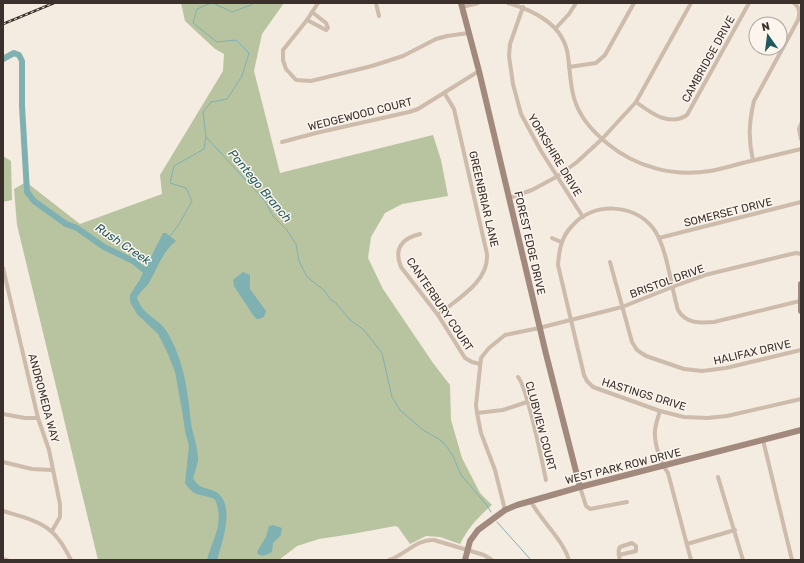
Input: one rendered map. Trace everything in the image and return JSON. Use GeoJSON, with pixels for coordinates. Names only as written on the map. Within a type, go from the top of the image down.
{"type":"FeatureCollection","features":[{"type":"Feature","properties":{"kind":"street"},"geometry":{"type":"LineString","coordinates":[[318,3],[307,20],[283,50],[283,60],[286,69],[294,79],[301,81],[311,81],[357,70],[398,58],[436,39],[470,33]]}},
{"type":"Feature","properties":{"kind":"street"},"geometry":{"type":"LineString","coordinates":[[376,3],[379,16]]}},
{"type":"Feature","properties":{"kind":"street"},"geometry":{"type":"LineString","coordinates":[[462,5],[478,3]]}},
{"type":"Feature","properties":{"kind":"street"},"geometry":{"type":"LineString","coordinates":[[508,3],[523,7],[539,15],[556,28],[563,39],[567,50],[574,100],[582,115],[602,139],[620,154],[643,165],[673,172],[686,173],[710,171],[801,149]]}},
{"type":"Feature","properties":{"kind":"street"},"geometry":{"type":"LineString","coordinates":[[556,28],[569,14],[576,3]]}},
{"type":"Feature","properties":{"kind":"street"},"geometry":{"type":"LineString","coordinates":[[569,67],[596,62],[605,55],[634,3]]}},
{"type":"Feature","properties":{"kind":"street"},"geometry":{"type":"LineString","coordinates":[[509,198],[532,190],[558,176],[577,162],[602,139],[636,102],[691,3]]}},
{"type":"Feature","properties":{"kind":"street","name":"CAMBRIDGE DRIVE"},"geometry":{"type":"LineString","coordinates":[[636,102],[653,114],[669,120],[680,120],[687,116],[750,3]]}},
{"type":"Feature","properties":{"kind":"street"},"geometry":{"type":"LineString","coordinates":[[753,160],[749,136],[754,101],[798,20],[800,12],[798,6],[794,3]]}},
{"type":"Feature","properties":{"kind":"street","name":"FOREST EDGE DRIVE"},"geometry":{"type":"LineString","coordinates":[[462,5],[580,487]]}},
{"type":"Feature","properties":{"kind":"street","name":"YORKSHIRE DRIVE"},"geometry":{"type":"LineString","coordinates":[[523,7],[510,44],[509,56],[513,84],[520,114],[541,151],[583,217]]}},
{"type":"Feature","properties":{"kind":"street"},"geometry":{"type":"LineString","coordinates":[[307,20],[323,30],[328,28],[326,23],[312,12]]}},
{"type":"Feature","properties":{"kind":"street","name":"WEDGEWOOD COURT"},"geometry":{"type":"LineString","coordinates":[[282,142],[409,112],[426,105],[479,72]]}},
{"type":"Feature","properties":{"kind":"street","name":"GREENBRIAR LANE"},"geometry":{"type":"LineString","coordinates":[[438,315],[475,284],[482,276],[488,261],[454,109],[445,94]]}},
{"type":"Feature","properties":{"kind":"street"},"geometry":{"type":"LineString","coordinates":[[801,124],[799,129],[801,139]]}},
{"type":"Feature","properties":{"kind":"street","name":"SOMERSET DRIVE"},"geometry":{"type":"LineString","coordinates":[[659,238],[801,202]]}},
{"type":"Feature","properties":{"kind":"street"},"geometry":{"type":"LineString","coordinates":[[583,217],[599,210],[611,208],[621,209],[635,214],[647,222],[659,238],[676,304],[682,315],[688,320],[701,323],[714,322],[800,301]]}},
{"type":"Feature","properties":{"kind":"street","name":"HASTINGS DRIVE"},"geometry":{"type":"LineString","coordinates":[[583,217],[572,226],[562,242],[559,251],[558,265],[584,375],[590,385],[604,392],[660,411],[684,417],[707,418],[727,416],[801,399]]}},
{"type":"Feature","properties":{"kind":"street","name":"CANTERBURY COURT"},"geometry":{"type":"LineString","coordinates":[[420,234],[408,238],[403,242],[399,251],[400,264],[438,315],[465,358],[480,364]]}},
{"type":"Feature","properties":{"kind":"street"},"geometry":{"type":"LineString","coordinates":[[552,238],[562,242]]}},
{"type":"Feature","properties":{"kind":"street","name":"BRISTOL DRIVE"},"geometry":{"type":"LineString","coordinates":[[480,364],[484,353],[505,335],[540,328],[622,307],[705,275],[796,253],[801,254]]}},
{"type":"Feature","properties":{"kind":"street","name":"HALIFAX DRIVE"},"geometry":{"type":"LineString","coordinates":[[610,262],[629,335],[637,350],[646,356],[684,369],[702,371],[726,368],[801,350]]}},
{"type":"Feature","properties":{"kind":"street","name":"ANDROMEDA WAY"},"geometry":{"type":"LineString","coordinates":[[3,268],[38,418],[49,450],[61,510],[60,517],[52,531]]}},
{"type":"Feature","properties":{"kind":"street"},"geometry":{"type":"LineString","coordinates":[[801,284],[801,311]]}},
{"type":"Feature","properties":{"kind":"street"},"geometry":{"type":"LineString","coordinates":[[480,364],[476,405],[477,413],[481,433],[495,470],[505,510]]}},
{"type":"Feature","properties":{"kind":"street","name":"CLUBVIEW COURT"},"geometry":{"type":"LineString","coordinates":[[518,377],[521,381],[527,402],[546,480]]}},
{"type":"Feature","properties":{"kind":"street"},"geometry":{"type":"LineString","coordinates":[[477,413],[503,410],[527,402]]}},
{"type":"Feature","properties":{"kind":"street"},"geometry":{"type":"LineString","coordinates":[[660,411],[655,428],[655,435],[663,466],[668,473],[691,560]]}},
{"type":"Feature","properties":{"kind":"street"},"geometry":{"type":"LineString","coordinates":[[3,414],[25,418],[38,418]]}},
{"type":"Feature","properties":{"kind":"street","name":"WEST PARK ROW DRIVE"},"geometry":{"type":"LineString","coordinates":[[465,560],[470,541],[478,530],[505,510],[530,500],[801,430]]}},
{"type":"Feature","properties":{"kind":"street"},"geometry":{"type":"LineString","coordinates":[[763,440],[792,560]]}},
{"type":"Feature","properties":{"kind":"street"},"geometry":{"type":"LineString","coordinates":[[3,462],[32,469],[52,470]]}},
{"type":"Feature","properties":{"kind":"street"},"geometry":{"type":"LineString","coordinates":[[718,477],[743,560]]}},
{"type":"Feature","properties":{"kind":"street"},"geometry":{"type":"LineString","coordinates":[[580,487],[586,506],[590,509],[627,502]]}},
{"type":"Feature","properties":{"kind":"street"},"geometry":{"type":"LineString","coordinates":[[530,500],[536,512],[558,539],[569,560]]}},
{"type":"Feature","properties":{"kind":"street"},"geometry":{"type":"LineString","coordinates":[[3,511],[30,520],[52,531],[65,548],[71,560]]}},
{"type":"Feature","properties":{"kind":"street"},"geometry":{"type":"LineString","coordinates":[[687,544],[735,530]]}},
{"type":"Feature","properties":{"kind":"street"},"geometry":{"type":"LineString","coordinates":[[389,560],[418,543],[430,540],[467,550],[492,560]]}},
{"type":"Feature","properties":{"kind":"street"},"geometry":{"type":"LineString","coordinates":[[3,559],[7,560]]}},
{"type":"Feature","properties":{"kind":"green space"},"geometry":{"type":"Polygon","coordinates":[[[181,3],[284,3],[262,34],[254,71],[280,173],[433,135],[441,160],[448,196],[402,204],[385,213],[371,237],[368,258],[383,289],[433,363],[450,385],[451,420],[462,458],[480,493],[492,505],[474,523],[460,544],[440,537],[426,536],[410,544],[398,527],[395,526],[319,539],[297,546],[279,560],[98,560],[17,225],[14,189],[26,182],[80,224],[162,194],[160,175],[223,71],[224,54],[215,49],[185,21],[181,3]]]}},
{"type":"Feature","properties":{"kind":"green space"},"geometry":{"type":"Polygon","coordinates":[[[3,156],[11,161],[12,200],[3,202],[3,156]]]}},
{"type":"Feature","properties":{"kind":"water"},"geometry":{"type":"Polygon","coordinates":[[[163,233],[166,233],[176,241],[164,254],[149,283],[137,298],[143,309],[160,323],[167,332],[178,354],[187,388],[191,423],[198,455],[198,462],[193,478],[198,485],[216,492],[222,498],[225,505],[226,524],[217,560],[207,560],[218,526],[219,519],[216,502],[213,498],[194,492],[185,483],[189,446],[175,372],[158,334],[137,314],[130,302],[130,295],[140,279],[163,233]]]}},
{"type":"Feature","properties":{"kind":"water"},"geometry":{"type":"Polygon","coordinates":[[[243,272],[250,275],[250,289],[266,311],[264,317],[257,319],[253,315],[234,286],[233,280],[243,272]]]}},
{"type":"Feature","properties":{"kind":"water"},"geometry":{"type":"Polygon","coordinates":[[[273,525],[282,528],[281,535],[273,543],[272,552],[264,556],[261,555],[257,553],[258,550],[266,537],[269,526],[273,525]]]}},
{"type":"Feature","properties":{"kind":"waterway","name":"Rush Creek"},"geometry":{"type":"LineString","coordinates":[[170,236],[178,226],[192,201],[186,188],[170,183],[174,166],[204,149],[206,137],[203,112],[211,102],[227,99],[242,76],[249,53],[236,40],[217,42],[193,23],[197,9],[211,3]]}},
{"type":"Feature","properties":{"kind":"waterway","name":"Rush Creek"},"geometry":{"type":"LineString","coordinates":[[213,3],[232,12],[253,3]]}},
{"type":"Feature","properties":{"kind":"waterway","name":"Rush Creek"},"geometry":{"type":"LineString","coordinates":[[3,59],[14,53],[19,55],[22,61],[22,106],[27,192],[34,201],[66,224],[77,228],[104,247],[133,261],[148,273],[147,276]]}},
{"type":"Feature","properties":{"kind":"waterway","name":"Pantego Branch"},"geometry":{"type":"LineString","coordinates":[[206,137],[265,201],[273,216],[286,229],[296,244],[299,261],[307,277],[324,290],[330,299],[336,303],[350,320],[364,330],[382,353],[392,397],[400,410],[423,430],[444,443],[453,456],[461,475],[491,512]]}},
{"type":"Feature","properties":{"kind":"waterway","name":"Pantego Branch"},"geometry":{"type":"LineString","coordinates":[[497,522],[531,560]]}},
{"type":"Feature","properties":{"kind":"railway"},"geometry":{"type":"LineString","coordinates":[[3,24],[54,3]]}}]}
